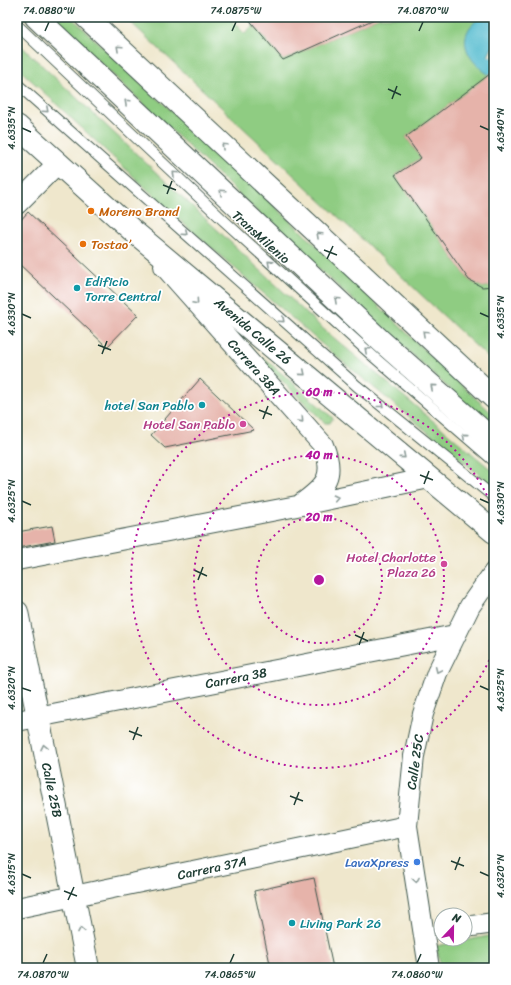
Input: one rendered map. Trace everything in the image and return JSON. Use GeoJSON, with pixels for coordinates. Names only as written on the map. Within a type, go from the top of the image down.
{"type":"FeatureCollection","features":[{"type":"Feature","properties":{"kind":"main road"},"geometry":{"type":"LineString","coordinates":[[36,17],[381,341],[494,441]]}},
{"type":"Feature","properties":{"kind":"main road"},"geometry":{"type":"LineString","coordinates":[[86,17],[494,398]]}},
{"type":"Feature","properties":{"kind":"main road","name":"Avenida Calle 26"},"geometry":{"type":"LineString","coordinates":[[17,126],[134,231],[494,532]]}},
{"type":"Feature","properties":{"kind":"main road","name":"Calle 25B"},"geometry":{"type":"LineString","coordinates":[[17,612],[27,718],[74,897],[88,968]]}},
{"type":"Feature","properties":{"kind":"street"},"geometry":{"type":"LineString","coordinates":[[17,204],[58,163]]}},
{"type":"Feature","properties":{"kind":"street","name":"Carrera 38A"},"geometry":{"type":"LineString","coordinates":[[134,231],[323,445],[328,455],[330,474],[325,483],[317,492],[297,506]]}},
{"type":"Feature","properties":{"kind":"street","name":"Carrera 38A"},"geometry":{"type":"LineString","coordinates":[[17,560],[297,506],[429,478]]}},
{"type":"Feature","properties":{"kind":"street","name":"Calle 25C"},"geometry":{"type":"LineString","coordinates":[[429,968],[432,932],[407,826],[414,756],[423,714],[436,673],[470,606],[494,572]]}},
{"type":"Feature","properties":{"kind":"street","name":"Carrera 38"},"geometry":{"type":"LineString","coordinates":[[27,718],[455,635]]}},
{"type":"Feature","properties":{"kind":"street","name":"Carrera 37A"},"geometry":{"type":"LineString","coordinates":[[17,908],[407,826]]}},
{"type":"Feature","properties":{"kind":"street"},"geometry":{"type":"LineString","coordinates":[[473,926],[494,923]]}},
{"type":"Feature","properties":{"kind":"lane","name":"TransMilenio"},"geometry":{"type":"LineString","coordinates":[[17,25],[228,224],[375,358],[494,461]]}},
{"type":"Feature","properties":{"kind":"lane"},"geometry":{"type":"LineString","coordinates":[[17,84],[357,386],[494,497]]}},
{"type":"Feature","properties":{"kind":"green space"},"geometry":{"type":"Polygon","coordinates":[[[52,17],[71,17],[259,191],[450,375],[494,415],[494,430],[262,216],[52,17]]]}},
{"type":"Feature","properties":{"kind":"green space"},"geometry":{"type":"Polygon","coordinates":[[[125,17],[228,17],[245,34],[253,25],[283,60],[379,17],[494,17],[494,44],[488,56],[494,58],[494,71],[406,137],[421,158],[395,175],[469,280],[482,287],[494,286],[494,363],[125,17]]]}},
{"type":"Feature","properties":{"kind":"green space"},"geometry":{"type":"Polygon","coordinates":[[[17,42],[321,327],[494,472],[494,487],[331,352],[184,224],[17,67],[17,42]]]}},
{"type":"Feature","properties":{"kind":"green space"},"geometry":{"type":"Polygon","coordinates":[[[265,359],[333,418],[330,423],[325,423],[261,360],[265,359]]]}},
{"type":"Feature","properties":{"kind":"green space"},"geometry":{"type":"Polygon","coordinates":[[[494,935],[494,968],[441,968],[436,947],[473,947],[473,939],[494,935]]]}},
{"type":"Feature","properties":{"kind":"water"},"geometry":{"type":"Polygon","coordinates":[[[481,17],[494,17],[494,44],[488,56],[494,58],[494,71],[489,75],[481,69],[469,55],[466,48],[465,40],[467,32],[472,24],[481,17]]]}},
{"type":"Feature","properties":{"kind":"building"},"geometry":{"type":"Polygon","coordinates":[[[247,17],[379,17],[283,60],[247,17]]]}},
{"type":"Feature","properties":{"kind":"building"},"geometry":{"type":"Polygon","coordinates":[[[494,71],[494,286],[482,287],[469,280],[395,175],[421,158],[406,137],[494,71]]]}},
{"type":"Feature","properties":{"kind":"building","name":"Edificio Torre Central"},"geometry":{"type":"Polygon","coordinates":[[[28,212],[138,315],[107,347],[17,262],[17,224],[28,212]]]}},
{"type":"Feature","properties":{"kind":"building","name":"hotel San Pablo"},"geometry":{"type":"Polygon","coordinates":[[[200,379],[254,430],[165,448],[151,435],[200,379]]]}},
{"type":"Feature","properties":{"kind":"building"},"geometry":{"type":"Polygon","coordinates":[[[52,526],[55,541],[17,548],[17,532],[52,526]]]}},
{"type":"Feature","properties":{"kind":"building","name":"Living Park 26"},"geometry":{"type":"Polygon","coordinates":[[[314,878],[333,968],[271,968],[254,891],[314,878]]]}},
{"type":"Feature","properties":{"kind":"place","name":"Moreno Brand"},"geometry":{"type":"Point","coordinates":[91,211]}},
{"type":"Feature","properties":{"kind":"place","name":"Tostao’"},"geometry":{"type":"Point","coordinates":[83,244]}},
{"type":"Feature","properties":{"kind":"place","name":"Edificio Torre Central"},"geometry":{"type":"Point","coordinates":[77,288]}},
{"type":"Feature","properties":{"kind":"place","name":"hotel San Pablo"},"geometry":{"type":"Point","coordinates":[202,405]}},
{"type":"Feature","properties":{"kind":"place","name":"Hotel San Pablo"},"geometry":{"type":"Point","coordinates":[243,424]}},
{"type":"Feature","properties":{"kind":"place","name":"Hotel Charlotte Plaza 26"},"geometry":{"type":"Point","coordinates":[444,564]}},
{"type":"Feature","properties":{"kind":"place","name":"LavaXpress"},"geometry":{"type":"Point","coordinates":[417,862]}},
{"type":"Feature","properties":{"kind":"place","name":"Living Park 26"},"geometry":{"type":"Point","coordinates":[292,923]}}]}
